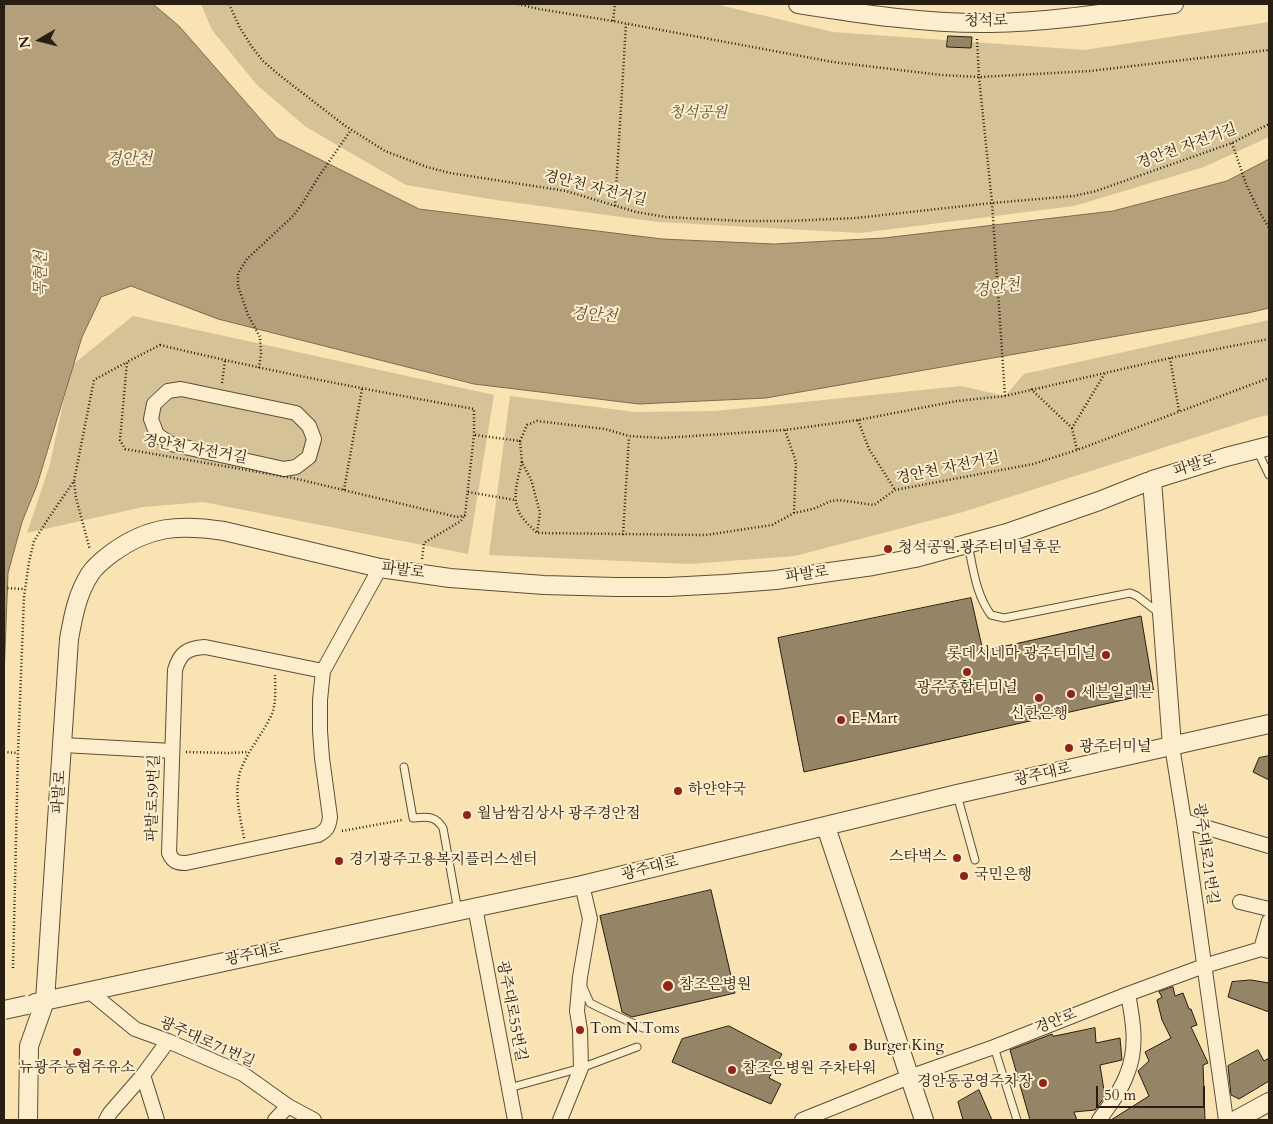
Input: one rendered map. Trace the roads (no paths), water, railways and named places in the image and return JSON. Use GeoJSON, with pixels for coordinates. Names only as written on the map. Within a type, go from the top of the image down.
{"type":"FeatureCollection","features":[{"type":"Feature","properties":{"kind":"street","name":"청석로"},"geometry":{"type":"LineString","coordinates":[[798,4],[886,17],[976,23],[1055,19],[1138,6],[1174,4]]}},
{"type":"Feature","properties":{"kind":"street"},"geometry":{"type":"LineString","coordinates":[[181,389],[220,397],[296,413],[309,426],[312,432],[314,439],[309,456],[296,467],[284,469],[171,444],[157,435],[151,419],[154,404],[168,391],[181,389]]}},
{"type":"Feature","properties":{"kind":"street","name":"파발로"},"geometry":{"type":"LineString","coordinates":[[28,1120],[29,1046],[45,1001],[69,639],[73,614],[80,593],[90,573],[122,545],[161,529],[199,527],[224,531],[380,568],[450,578],[544,585],[668,587],[776,580],[873,566],[968,544],[1007,533],[1152,480],[1226,457],[1263,448]]}},
{"type":"Feature","properties":{"kind":"street"},"geometry":{"type":"LineString","coordinates":[[1152,480],[1172,746]]}},
{"type":"Feature","properties":{"kind":"street"},"geometry":{"type":"LineString","coordinates":[[323,672],[380,568]]}},
{"type":"Feature","properties":{"kind":"street","name":"파발로59번길"},"geometry":{"type":"LineString","coordinates":[[194,648],[205,648],[323,672],[320,700],[320,731],[330,817],[329,826],[325,832],[186,863],[177,863],[169,853],[172,751],[178,660],[186,651],[194,648]]}},
{"type":"Feature","properties":{"kind":"street","name":"광주대로"},"geometry":{"type":"LineString","coordinates":[[4,1010],[582,885],[957,794],[1269,724]]}},
{"type":"Feature","properties":{"kind":"street"},"geometry":{"type":"LineString","coordinates":[[63,745],[172,751]]}},
{"type":"Feature","properties":{"kind":"street","name":"광주대로21번길"},"geometry":{"type":"LineString","coordinates":[[1172,746],[1226,1120]]}},
{"type":"Feature","properties":{"kind":"street"},"geometry":{"type":"LineString","coordinates":[[1184,821],[1269,846]]}},
{"type":"Feature","properties":{"kind":"street"},"geometry":{"type":"LineString","coordinates":[[826,827],[924,1120]]}},
{"type":"Feature","properties":{"kind":"street"},"geometry":{"type":"LineString","coordinates":[[560,1120],[581,1068],[580,1030],[577,1012],[580,977],[590,919],[582,885]]}},
{"type":"Feature","properties":{"kind":"street"},"geometry":{"type":"LineString","coordinates":[[1240,902],[1269,909]]}},
{"type":"Feature","properties":{"kind":"street","name":"광주대로55번길"},"geometry":{"type":"LineString","coordinates":[[467,909],[515,1120]]}},
{"type":"Feature","properties":{"kind":"street"},"geometry":{"type":"LineString","coordinates":[[1204,966],[1265,950],[1269,921]]}},
{"type":"Feature","properties":{"kind":"street","name":"경안로"},"geometry":{"type":"LineString","coordinates":[[802,1120],[909,1077],[994,1047],[1204,966]]}},
{"type":"Feature","properties":{"kind":"street","name":"광주대로71번길"},"geometry":{"type":"LineString","coordinates":[[89,991],[135,1029],[168,1041],[243,1074],[288,1106],[314,1120]]}},
{"type":"Feature","properties":{"kind":"street"},"geometry":{"type":"LineString","coordinates":[[1099,1120],[1128,1074],[1134,1039],[1128,994]]}},
{"type":"Feature","properties":{"kind":"street"},"geometry":{"type":"LineString","coordinates":[[106,1120],[168,1041]]}},
{"type":"Feature","properties":{"kind":"street"},"geometry":{"type":"LineString","coordinates":[[143,1075],[157,1120]]}},
{"type":"Feature","properties":{"kind":"street"},"geometry":{"type":"LineString","coordinates":[[1236,1120],[1269,1102]]}},
{"type":"Feature","properties":{"kind":"street"},"geometry":{"type":"LineString","coordinates":[[274,1120],[288,1106]]}},
{"type":"Feature","properties":{"kind":"lane"},"geometry":{"type":"LineString","coordinates":[[1263,448],[1269,475]]}},
{"type":"Feature","properties":{"kind":"lane"},"geometry":{"type":"LineString","coordinates":[[968,544],[979,595],[990,615],[1004,618],[1130,593],[1147,602],[1161,615]]}},
{"type":"Feature","properties":{"kind":"lane"},"geometry":{"type":"LineString","coordinates":[[404,767],[413,818],[432,818],[439,821],[443,828],[467,909]]}},
{"type":"Feature","properties":{"kind":"lane"},"geometry":{"type":"LineString","coordinates":[[957,794],[975,860]]}},
{"type":"Feature","properties":{"kind":"lane"},"geometry":{"type":"LineString","coordinates":[[580,977],[590,1003],[644,1028]]}},
{"type":"Feature","properties":{"kind":"lane"},"geometry":{"type":"LineString","coordinates":[[994,1047],[1017,1120]]}},
{"type":"Feature","properties":{"kind":"lane"},"geometry":{"type":"LineString","coordinates":[[509,1088],[581,1068],[637,1048]]}},
{"type":"Feature","properties":{"kind":"water","name":"경안천"},"geometry":{"type":"Polygon","coordinates":[[[4,4],[153,4],[179,26],[277,138],[419,209],[662,239],[774,244],[884,238],[1113,211],[1227,181],[1269,159],[1269,308],[766,398],[639,404],[474,384],[218,319],[131,286],[101,297],[82,337],[37,485],[22,522],[8,573],[4,677],[4,4]]]}},
{"type":"Feature","properties":{"kind":"place","name":"청석공원.광주터미널후문"},"geometry":{"type":"Point","coordinates":[888,549]}},
{"type":"Feature","properties":{"kind":"place","name":"롯데시네마 광주터미널"},"geometry":{"type":"Point","coordinates":[1106,655]}},
{"type":"Feature","properties":{"kind":"place","name":"광주종합터미널"},"geometry":{"type":"Point","coordinates":[967,672]}},
{"type":"Feature","properties":{"kind":"place","name":"세븐일레븐"},"geometry":{"type":"Point","coordinates":[1071,694]}},
{"type":"Feature","properties":{"kind":"place","name":"신한은행"},"geometry":{"type":"Point","coordinates":[1039,698]}},
{"type":"Feature","properties":{"kind":"place","name":"E-Mart"},"geometry":{"type":"Point","coordinates":[841,720]}},
{"type":"Feature","properties":{"kind":"place","name":"광주터미널"},"geometry":{"type":"Point","coordinates":[1069,748]}},
{"type":"Feature","properties":{"kind":"place","name":"하얀약국"},"geometry":{"type":"Point","coordinates":[678,791]}},
{"type":"Feature","properties":{"kind":"place","name":"월남쌈김상사 광주경안점"},"geometry":{"type":"Point","coordinates":[467,815]}},
{"type":"Feature","properties":{"kind":"place","name":"스타벅스"},"geometry":{"type":"Point","coordinates":[957,858]}},
{"type":"Feature","properties":{"kind":"place","name":"경기광주고용복지플러스센터"},"geometry":{"type":"Point","coordinates":[339,861]}},
{"type":"Feature","properties":{"kind":"place","name":"국민은행"},"geometry":{"type":"Point","coordinates":[964,876]}},
{"type":"Feature","properties":{"kind":"place","name":"참조은병원"},"geometry":{"type":"Point","coordinates":[668,986]}},
{"type":"Feature","properties":{"kind":"place","name":"Tom N Toms"},"geometry":{"type":"Point","coordinates":[580,1030]}},
{"type":"Feature","properties":{"kind":"place","name":"Burger King"},"geometry":{"type":"Point","coordinates":[853,1047]}},
{"type":"Feature","properties":{"kind":"place","name":"뉴광주농협주유소"},"geometry":{"type":"Point","coordinates":[77,1052]}},
{"type":"Feature","properties":{"kind":"place","name":"참조은병원 주차타워"},"geometry":{"type":"Point","coordinates":[732,1070]}},
{"type":"Feature","properties":{"kind":"place","name":"경안동공영주차장"},"geometry":{"type":"Point","coordinates":[1043,1083]}},
{"type":"Feature","properties":{"kind":"park label","name":"청석공원"},"geometry":{"type":"Point","coordinates":[698,114]}},
{"type":"Feature","properties":{"kind":"water label","name":"목현천"},"geometry":{"type":"Point","coordinates":[42,274]}}]}
